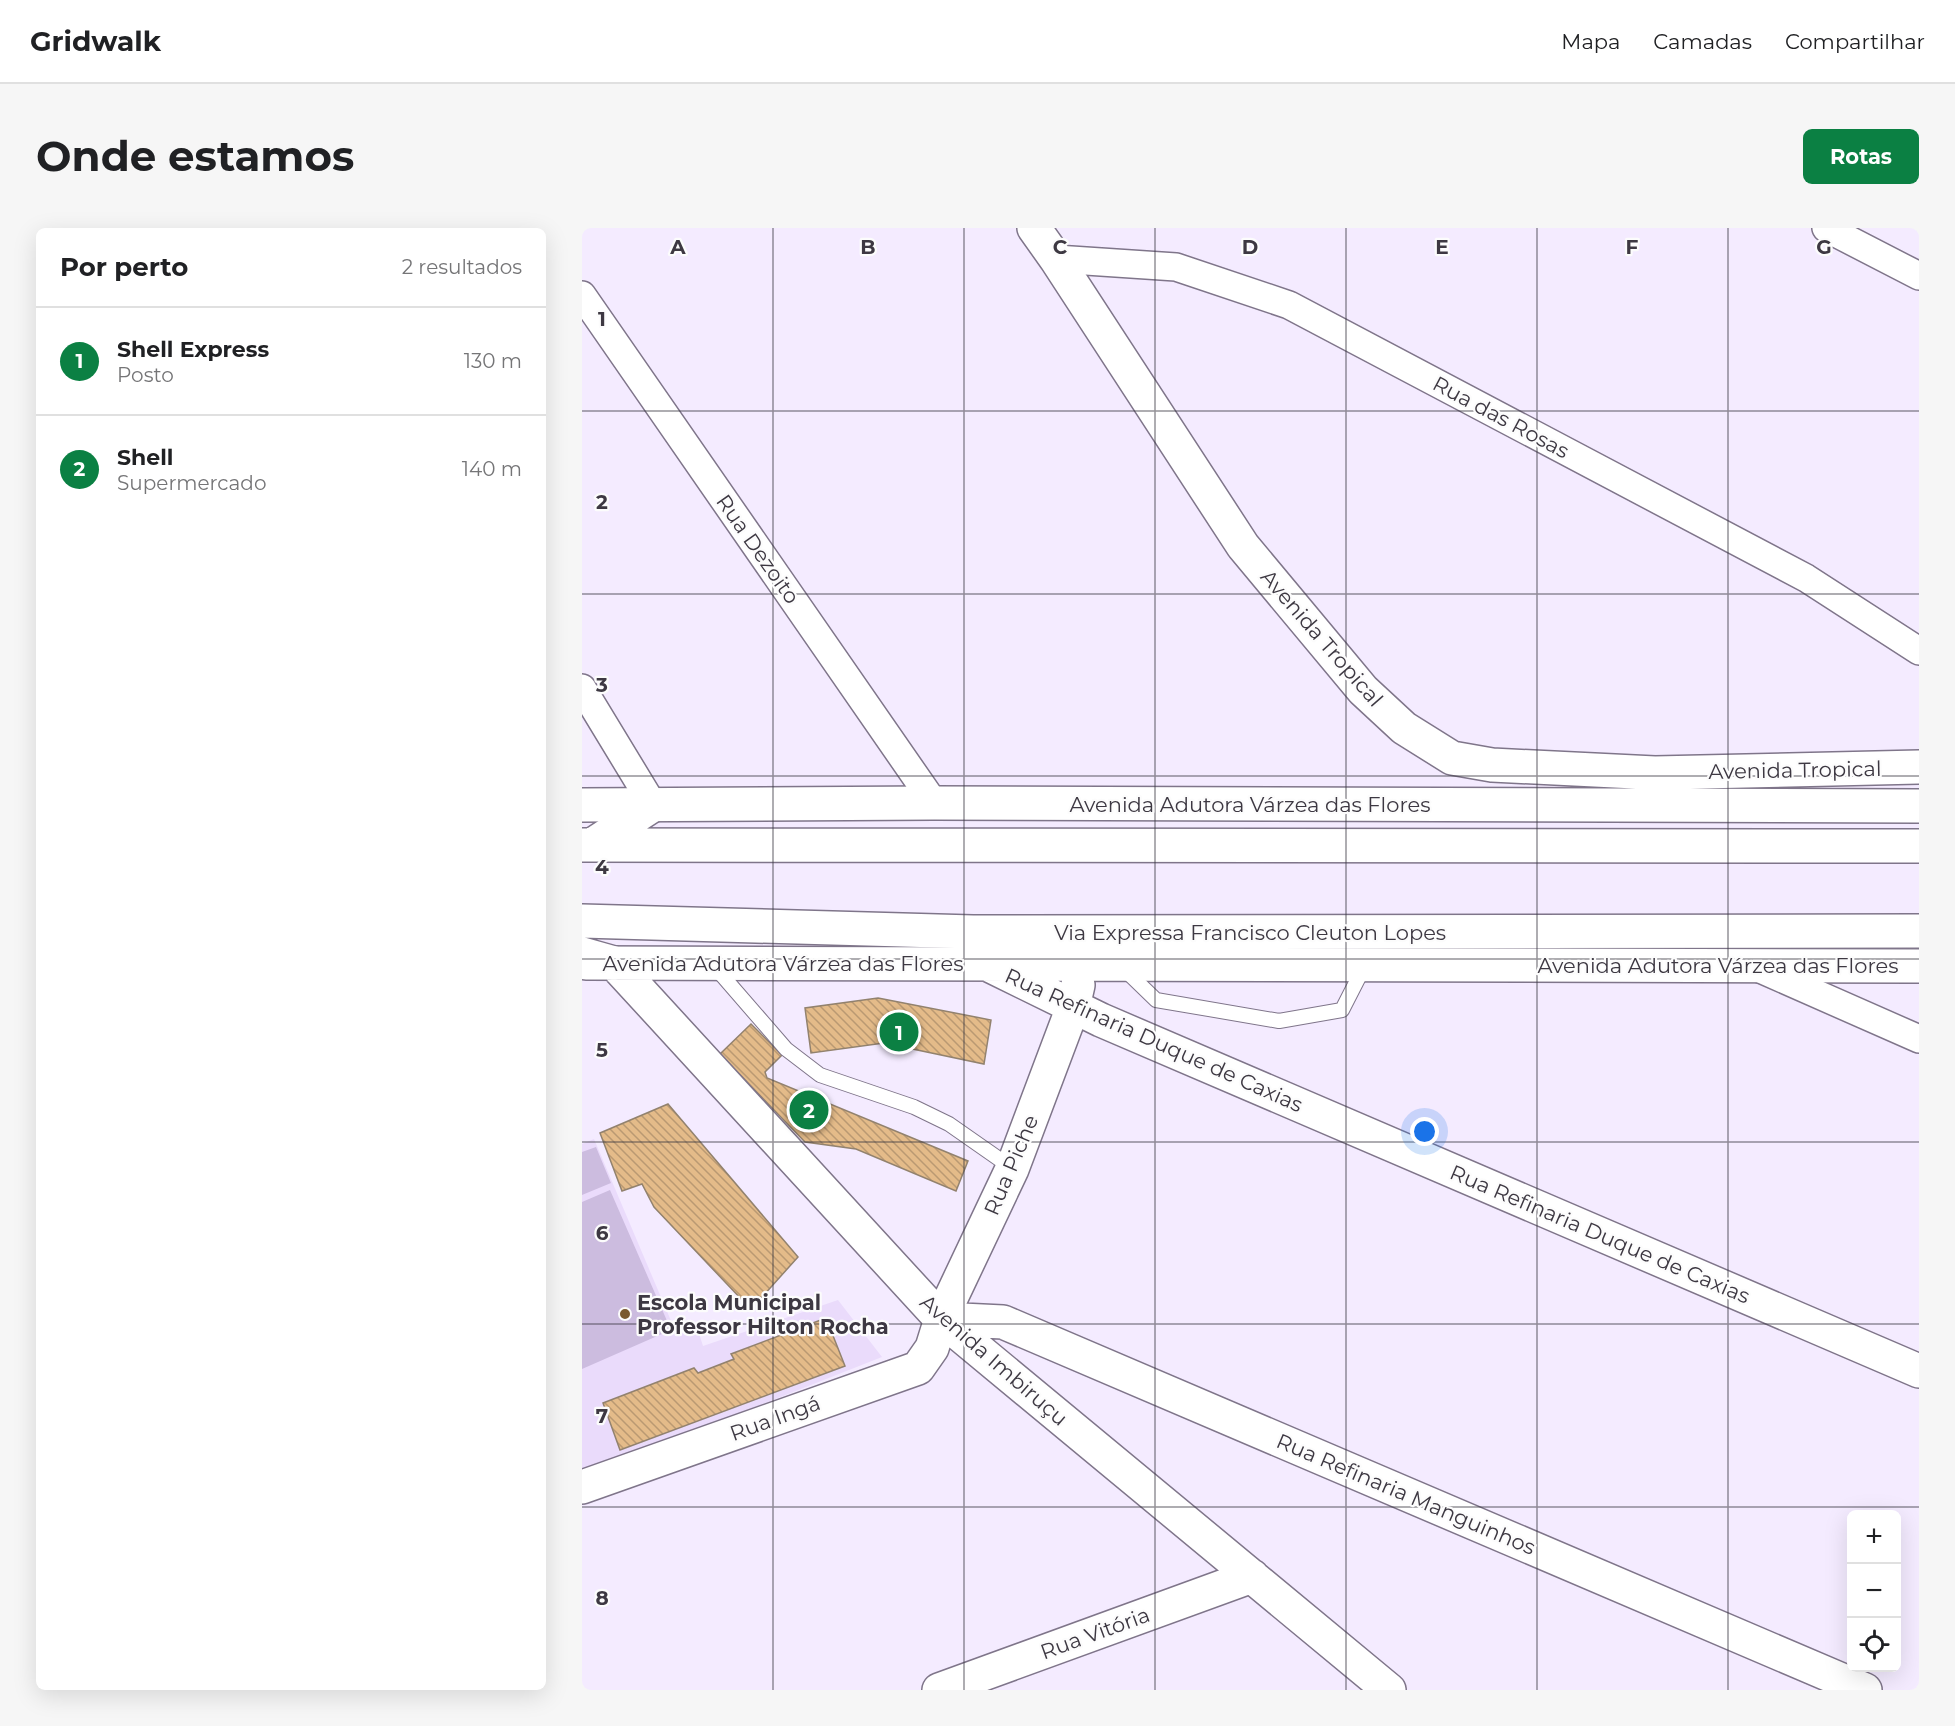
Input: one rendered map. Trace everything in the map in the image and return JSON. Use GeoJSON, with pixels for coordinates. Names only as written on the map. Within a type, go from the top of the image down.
{"type":"FeatureCollection","features":[{"type":"Feature","properties":{"kind":"main road","name":"Avenida Tropical"},"geometry":{"type":"LineString","coordinates":[[1034,228],[1244,546],[1363,690],[1404,728],[1452,758],[1492,765],[1655,773],[1919,767]]}},
{"type":"Feature","properties":{"kind":"main road"},"geometry":{"type":"LineString","coordinates":[[1433,805],[1452,758]]}},
{"type":"Feature","properties":{"kind":"main road","name":"Avenida Adutora Várzea das Flores"},"geometry":{"type":"LineString","coordinates":[[582,806],[934,803],[1919,806]]}},
{"type":"Feature","properties":{"kind":"main road"},"geometry":{"type":"LineString","coordinates":[[587,845],[653,805]]}},
{"type":"Feature","properties":{"kind":"main road"},"geometry":{"type":"LineString","coordinates":[[587,845],[1919,846]]}},
{"type":"Feature","properties":{"kind":"main road","name":"Via Expressa Francisco Cleuton Lopes"},"geometry":{"type":"LineString","coordinates":[[582,921],[974,932],[1919,931]]}},
{"type":"Feature","properties":{"kind":"main road"},"geometry":{"type":"LineString","coordinates":[[582,954],[614,963]]}},
{"type":"Feature","properties":{"kind":"main road","name":"Avenida Adutora Várzea das Flores"},"geometry":{"type":"LineString","coordinates":[[582,963],[1919,966]]}},
{"type":"Feature","properties":{"kind":"main road","name":"Avenida Imbiruçu"},"geometry":{"type":"LineString","coordinates":[[614,963],[941,1319],[1389,1690]]}},
{"type":"Feature","properties":{"kind":"main road","name":"Rua Refinaria Duque de Caxias"},"geometry":{"type":"LineString","coordinates":[[986,964],[1073,1007],[1919,1371]]}},
{"type":"Feature","properties":{"kind":"main road","name":"Rua Piche"},"geometry":{"type":"LineString","coordinates":[[941,1319],[1012,1169],[1073,1007],[1078,985],[1086,975],[1108,965]]}},
{"type":"Feature","properties":{"kind":"main road","name":"Rua Ingá"},"geometry":{"type":"LineString","coordinates":[[582,1487],[918,1368],[932,1348],[941,1319]]}},
{"type":"Feature","properties":{"kind":"main road","name":"Rua Refinaria Manguinhos"},"geometry":{"type":"LineString","coordinates":[[941,1319],[1003,1322],[1865,1690]]}},
{"type":"Feature","properties":{"kind":"main road","name":"Rua Vitória"},"geometry":{"type":"LineString","coordinates":[[939,1690],[1252,1576]]}},
{"type":"Feature","properties":{"kind":"street"},"geometry":{"type":"LineString","coordinates":[[1826,228],[1919,276]]}},
{"type":"Feature","properties":{"kind":"street","name":"Rua das Rosas"},"geometry":{"type":"LineString","coordinates":[[1056,259],[1176,267],[1289,305],[1806,578],[1919,651]]}},
{"type":"Feature","properties":{"kind":"street","name":"Rua Dezoito"},"geometry":{"type":"LineString","coordinates":[[582,295],[934,803]]}},
{"type":"Feature","properties":{"kind":"street"},"geometry":{"type":"LineString","coordinates":[[582,688],[653,805]]}},
{"type":"Feature","properties":{"kind":"street"},"geometry":{"type":"LineString","coordinates":[[1754,966],[1919,1039]]}},
{"type":"Feature","properties":{"kind":"lane"},"geometry":{"type":"LineString","coordinates":[[710,962],[786,1048],[820,1075],[914,1107],[949,1124],[1012,1169]]}},
{"type":"Feature","properties":{"kind":"lane"},"geometry":{"type":"LineString","coordinates":[[1108,965],[1156,1000],[1279,1021],[1342,1010],[1365,965]]}},
{"type":"Feature","properties":{"kind":"shaded area","name":"Escola Municipal Professor Hilton Rocha"},"geometry":{"type":"Polygon","coordinates":[[[594,1139],[677,1335],[697,1327],[703,1346],[838,1300],[882,1357],[582,1475],[582,1144],[594,1139]]]}},
{"type":"Feature","properties":{"kind":"shaded area"},"geometry":{"type":"Polygon","coordinates":[[[596,1147],[611,1183],[582,1195],[582,1152],[596,1147]]]}},
{"type":"Feature","properties":{"kind":"shaded area"},"geometry":{"type":"Polygon","coordinates":[[[610,1190],[671,1330],[582,1369],[582,1202],[610,1190]]]}},
{"type":"Feature","properties":{"kind":"building"},"geometry":{"type":"Polygon","coordinates":[[[878,998],[991,1020],[984,1064],[884,1043],[811,1053],[805,1008],[878,998]]]}},
{"type":"Feature","properties":{"kind":"building"},"geometry":{"type":"Polygon","coordinates":[[[751,1024],[782,1055],[765,1072],[767,1078],[968,1161],[956,1191],[856,1149],[805,1142],[720,1054],[751,1024]]]}},
{"type":"Feature","properties":{"kind":"building"},"geometry":{"type":"Polygon","coordinates":[[[668,1104],[798,1257],[762,1297],[743,1301],[654,1207],[642,1184],[622,1191],[600,1133],[668,1104]]]}},
{"type":"Feature","properties":{"kind":"building"},"geometry":{"type":"Polygon","coordinates":[[[826,1318],[845,1366],[620,1450],[603,1403],[694,1368],[698,1373],[734,1359],[731,1354],[826,1318]]]}},
{"type":"Feature","properties":{"kind":"place","name":"Shell Express"},"geometry":{"type":"Point","coordinates":[899,1032]}},
{"type":"Feature","properties":{"kind":"place","name":"Shell"},"geometry":{"type":"Point","coordinates":[809,1110]}},
{"type":"Feature","properties":{"kind":"place","name":"Escola Municipal Professor Hilton Rocha"},"geometry":{"type":"Point","coordinates":[625,1314]}}]}
